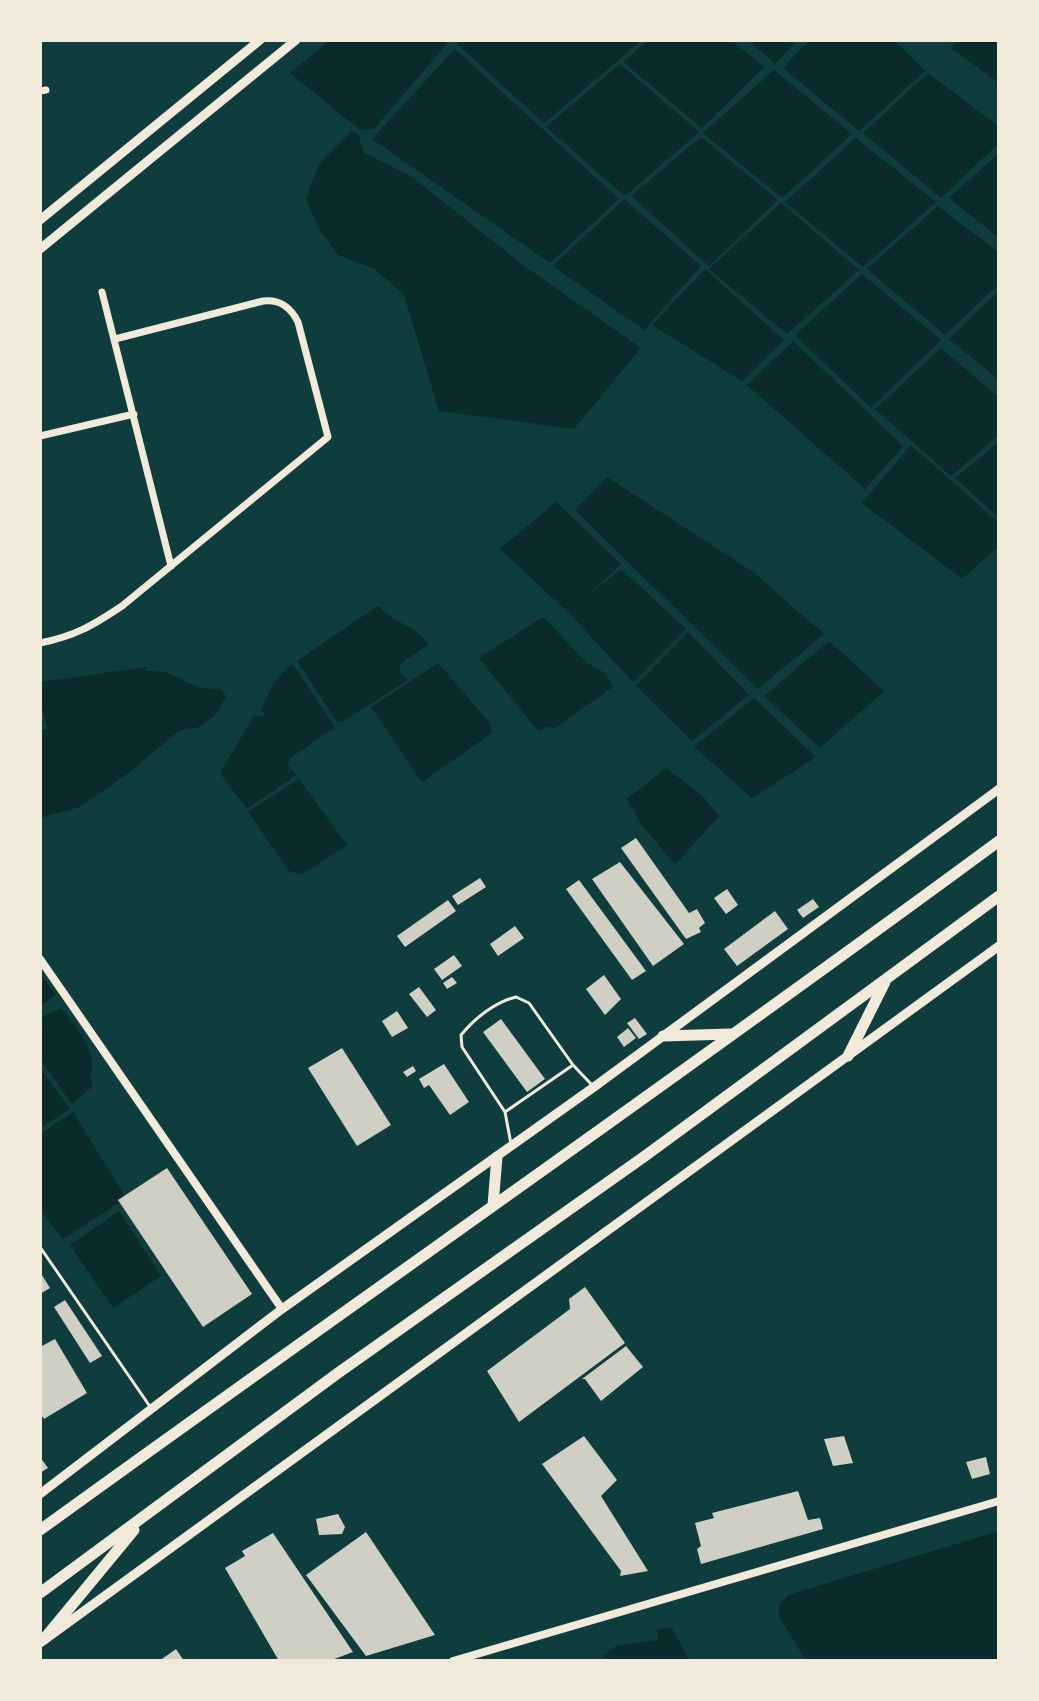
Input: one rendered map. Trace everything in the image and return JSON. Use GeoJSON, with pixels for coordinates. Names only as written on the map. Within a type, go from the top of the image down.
{"type":"FeatureCollection","features":[{"type":"Feature","properties":{"kind":"highway"},"geometry":{"type":"LineString","coordinates":[[40,1530],[999,841]]}},
{"type":"Feature","properties":{"kind":"highway"},"geometry":{"type":"LineString","coordinates":[[40,1593],[338,1373],[645,1156],[999,896]]}},
{"type":"Feature","properties":{"kind":"highway"},"geometry":{"type":"LineString","coordinates":[[848,1056],[888,978]]}},
{"type":"Feature","properties":{"kind":"highway"},"geometry":{"type":"LineString","coordinates":[[663,1036],[732,1034]]}},
{"type":"Feature","properties":{"kind":"highway"},"geometry":{"type":"LineString","coordinates":[[493,1205],[497,1157]]}},
{"type":"Feature","properties":{"kind":"highway"},"geometry":{"type":"LineString","coordinates":[[42,1641],[147,1515]]}},
{"type":"Feature","properties":{"kind":"main road"},"geometry":{"type":"LineString","coordinates":[[40,220],[260,40]]}},
{"type":"Feature","properties":{"kind":"main road"},"geometry":{"type":"LineString","coordinates":[[40,249],[296,40]]}},
{"type":"Feature","properties":{"kind":"main road"},"geometry":{"type":"LineString","coordinates":[[40,1494],[282,1309],[594,1087],[999,789]]}},
{"type":"Feature","properties":{"kind":"main road"},"geometry":{"type":"LineString","coordinates":[[42,1641],[999,946]]}},
{"type":"Feature","properties":{"kind":"street"},"geometry":{"type":"LineString","coordinates":[[102,292],[171,566]]}},
{"type":"Feature","properties":{"kind":"street"},"geometry":{"type":"LineString","coordinates":[[40,643],[88,630],[122,606],[328,437],[298,322],[291,309],[280,303],[263,301],[115,339]]}},
{"type":"Feature","properties":{"kind":"street"},"geometry":{"type":"LineString","coordinates":[[40,436],[134,414]]}},
{"type":"Feature","properties":{"kind":"street"},"geometry":{"type":"LineString","coordinates":[[40,959],[282,1309]]}},
{"type":"Feature","properties":{"kind":"street"},"geometry":{"type":"LineString","coordinates":[[453,1661],[999,1501]]}},
{"type":"Feature","properties":{"kind":"lane"},"geometry":{"type":"LineString","coordinates":[[512,1146],[505,1112],[462,1047],[461,1035],[503,1000],[516,997],[529,1003],[573,1065],[594,1087]]}},
{"type":"Feature","properties":{"kind":"lane"},"geometry":{"type":"LineString","coordinates":[[505,1112],[573,1065]]}},
{"type":"Feature","properties":{"kind":"lane"},"geometry":{"type":"LineString","coordinates":[[40,1247],[151,1408]]}},
{"type":"Feature","properties":{"kind":"water"},"geometry":{"type":"Polygon","coordinates":[[[330,40],[450,40],[374,129],[360,130],[290,73],[330,40]]]}},
{"type":"Feature","properties":{"kind":"water"},"geometry":{"type":"Polygon","coordinates":[[[461,40],[642,40],[544,123],[457,44],[461,40]]]}},
{"type":"Feature","properties":{"kind":"water"},"geometry":{"type":"Polygon","coordinates":[[[648,40],[731,40],[764,67],[702,128],[623,62],[648,40]]]}},
{"type":"Feature","properties":{"kind":"water"},"geometry":{"type":"Polygon","coordinates":[[[748,40],[797,40],[775,64],[748,40]]]}},
{"type":"Feature","properties":{"kind":"water"},"geometry":{"type":"Polygon","coordinates":[[[810,40],[894,40],[925,71],[859,131],[783,68],[810,40]]]}},
{"type":"Feature","properties":{"kind":"water"},"geometry":{"type":"Polygon","coordinates":[[[957,40],[999,40],[999,83],[951,48],[957,40]]]}},
{"type":"Feature","properties":{"kind":"water"},"geometry":{"type":"Polygon","coordinates":[[[455,49],[619,199],[550,263],[372,139],[455,49]]]}},
{"type":"Feature","properties":{"kind":"water"},"geometry":{"type":"Polygon","coordinates":[[[620,64],[699,132],[625,196],[546,127],[620,64]]]}},
{"type":"Feature","properties":{"kind":"water"},"geometry":{"type":"Polygon","coordinates":[[[774,70],[852,134],[782,198],[703,133],[774,70]]]}},
{"type":"Feature","properties":{"kind":"water"},"geometry":{"type":"Polygon","coordinates":[[[928,73],[999,127],[999,143],[941,198],[863,133],[928,73]]]}},
{"type":"Feature","properties":{"kind":"water"},"geometry":{"type":"Polygon","coordinates":[[[352,131],[359,136],[363,152],[412,177],[523,265],[641,348],[574,429],[439,411],[404,295],[375,269],[338,255],[320,231],[306,199],[319,164],[352,131]]]}},
{"type":"Feature","properties":{"kind":"water"},"geometry":{"type":"Polygon","coordinates":[[[701,137],[778,200],[709,266],[631,196],[701,137]]]}},
{"type":"Feature","properties":{"kind":"water"},"geometry":{"type":"Polygon","coordinates":[[[856,138],[936,202],[863,267],[785,202],[856,138]]]}},
{"type":"Feature","properties":{"kind":"water"},"geometry":{"type":"Polygon","coordinates":[[[999,153],[999,238],[949,198],[999,153]]]}},
{"type":"Feature","properties":{"kind":"water"},"geometry":{"type":"Polygon","coordinates":[[[624,199],[701,266],[644,330],[553,266],[624,199]]]}},
{"type":"Feature","properties":{"kind":"water"},"geometry":{"type":"Polygon","coordinates":[[[781,203],[859,270],[787,334],[709,269],[781,203]]]}},
{"type":"Feature","properties":{"kind":"water"},"geometry":{"type":"Polygon","coordinates":[[[938,206],[999,253],[999,284],[945,335],[867,269],[938,206]]]}},
{"type":"Feature","properties":{"kind":"water"},"geometry":{"type":"Polygon","coordinates":[[[705,269],[784,340],[742,381],[652,325],[705,269]]]}},
{"type":"Feature","properties":{"kind":"water"},"geometry":{"type":"Polygon","coordinates":[[[862,274],[941,340],[871,408],[795,335],[862,274]]]}},
{"type":"Feature","properties":{"kind":"water"},"geometry":{"type":"Polygon","coordinates":[[[999,291],[999,380],[949,339],[999,291]]]}},
{"type":"Feature","properties":{"kind":"water"},"geometry":{"type":"Polygon","coordinates":[[[793,341],[903,446],[865,489],[747,385],[793,341]]]}},
{"type":"Feature","properties":{"kind":"water"},"geometry":{"type":"Polygon","coordinates":[[[941,348],[999,398],[999,434],[951,476],[875,409],[941,348]]]}},
{"type":"Feature","properties":{"kind":"water"},"geometry":{"type":"Polygon","coordinates":[[[999,442],[999,518],[955,478],[999,442]]]}},
{"type":"Feature","properties":{"kind":"water"},"geometry":{"type":"Polygon","coordinates":[[[911,445],[999,523],[999,546],[962,579],[862,503],[911,445]]]}},
{"type":"Feature","properties":{"kind":"water"},"geometry":{"type":"Polygon","coordinates":[[[607,477],[753,572],[824,634],[758,689],[575,510],[607,477]]]}},
{"type":"Feature","properties":{"kind":"water"},"geometry":{"type":"Polygon","coordinates":[[[556,502],[621,564],[586,597],[621,569],[686,629],[633,682],[569,613],[500,549],[556,502]]]}},
{"type":"Feature","properties":{"kind":"water"},"geometry":{"type":"Polygon","coordinates":[[[376,607],[417,633],[428,645],[400,664],[400,672],[408,680],[342,722],[337,722],[297,661],[376,607]]]}},
{"type":"Feature","properties":{"kind":"water"},"geometry":{"type":"Polygon","coordinates":[[[543,617],[587,663],[605,673],[613,687],[555,728],[538,731],[479,658],[543,617]]]}},
{"type":"Feature","properties":{"kind":"water"},"geometry":{"type":"Polygon","coordinates":[[[688,632],[749,695],[692,741],[636,686],[688,632]]]}},
{"type":"Feature","properties":{"kind":"water"},"geometry":{"type":"Polygon","coordinates":[[[829,641],[884,691],[820,748],[764,696],[829,641]]]}},
{"type":"Feature","properties":{"kind":"water"},"geometry":{"type":"Polygon","coordinates":[[[292,663],[335,727],[289,759],[288,765],[296,775],[247,809],[221,771],[254,716],[265,716],[261,710],[275,681],[292,663]]]}},
{"type":"Feature","properties":{"kind":"water"},"geometry":{"type":"Polygon","coordinates":[[[438,663],[490,723],[492,733],[422,782],[371,707],[438,663]]]}},
{"type":"Feature","properties":{"kind":"water"},"geometry":{"type":"Polygon","coordinates":[[[146,667],[146,671],[166,672],[199,688],[221,689],[226,696],[216,715],[197,728],[180,730],[127,774],[80,807],[40,818],[40,731],[48,729],[40,700],[40,682],[146,667]]]}},
{"type":"Feature","properties":{"kind":"water"},"geometry":{"type":"Polygon","coordinates":[[[754,698],[816,757],[752,798],[694,747],[754,698]]]}},
{"type":"Feature","properties":{"kind":"water"},"geometry":{"type":"Polygon","coordinates":[[[666,768],[702,795],[719,816],[675,865],[642,825],[627,799],[666,768]]]}},
{"type":"Feature","properties":{"kind":"water"},"geometry":{"type":"Polygon","coordinates":[[[299,779],[347,845],[303,874],[290,872],[248,812],[299,779]]]}},
{"type":"Feature","properties":{"kind":"water"},"geometry":{"type":"Polygon","coordinates":[[[40,974],[56,995],[40,1006],[40,974]]]}},
{"type":"Feature","properties":{"kind":"water"},"geometry":{"type":"Polygon","coordinates":[[[61,1008],[79,1030],[92,1058],[90,1075],[93,1086],[72,1104],[40,1059],[40,1028],[43,1024],[40,1018],[61,1008]]]}},
{"type":"Feature","properties":{"kind":"water"},"geometry":{"type":"Polygon","coordinates":[[[40,1068],[70,1109],[40,1128],[40,1068]]]}},
{"type":"Feature","properties":{"kind":"water"},"geometry":{"type":"Polygon","coordinates":[[[73,1112],[126,1198],[63,1239],[40,1210],[40,1134],[73,1112]]]}},
{"type":"Feature","properties":{"kind":"water"},"geometry":{"type":"Polygon","coordinates":[[[119,1211],[161,1276],[113,1308],[70,1245],[119,1211]]]}},
{"type":"Feature","properties":{"kind":"water"},"geometry":{"type":"Polygon","coordinates":[[[999,1531],[999,1661],[806,1661],[779,1616],[779,1606],[788,1595],[999,1531]]]}},
{"type":"Feature","properties":{"kind":"water"},"geometry":{"type":"Polygon","coordinates":[[[671,1627],[690,1661],[607,1661],[603,1656],[616,1646],[657,1640],[657,1630],[671,1627]]]}},
{"type":"Feature","properties":{"kind":"building"},"geometry":{"type":"Polygon","coordinates":[[[636,838],[689,913],[697,909],[705,923],[699,928],[701,932],[686,939],[621,848],[636,838]]]}},
{"type":"Feature","properties":{"kind":"building"},"geometry":{"type":"Polygon","coordinates":[[[620,862],[684,944],[653,966],[592,879],[620,862]]]}},
{"type":"Feature","properties":{"kind":"building"},"geometry":{"type":"Polygon","coordinates":[[[480,878],[486,887],[458,905],[452,896],[480,878]]]}},
{"type":"Feature","properties":{"kind":"building"},"geometry":{"type":"Polygon","coordinates":[[[579,880],[646,971],[632,980],[566,889],[579,880]]]}},
{"type":"Feature","properties":{"kind":"building"},"geometry":{"type":"Polygon","coordinates":[[[727,889],[738,905],[726,914],[714,898],[727,889]]]}},
{"type":"Feature","properties":{"kind":"building"},"geometry":{"type":"Polygon","coordinates":[[[813,899],[819,907],[803,918],[797,910],[813,899]]]}},
{"type":"Feature","properties":{"kind":"building"},"geometry":{"type":"Polygon","coordinates":[[[448,900],[456,911],[405,947],[397,936],[448,900]]]}},
{"type":"Feature","properties":{"kind":"building"},"geometry":{"type":"Polygon","coordinates":[[[775,911],[788,929],[737,966],[724,949],[775,911]]]}},
{"type":"Feature","properties":{"kind":"building"},"geometry":{"type":"Polygon","coordinates":[[[515,926],[524,938],[498,956],[490,944],[515,926]]]}},
{"type":"Feature","properties":{"kind":"building"},"geometry":{"type":"Polygon","coordinates":[[[454,955],[462,966],[442,980],[434,969],[454,955]]]}},
{"type":"Feature","properties":{"kind":"building"},"geometry":{"type":"Polygon","coordinates":[[[604,975],[621,999],[605,1015],[586,989],[604,975]]]}},
{"type":"Feature","properties":{"kind":"building"},"geometry":{"type":"Polygon","coordinates":[[[452,977],[457,983],[447,989],[443,983],[452,977]]]}},
{"type":"Feature","properties":{"kind":"building"},"geometry":{"type":"Polygon","coordinates":[[[419,987],[436,1010],[427,1017],[409,994],[419,987]]]}},
{"type":"Feature","properties":{"kind":"building"},"geometry":{"type":"Polygon","coordinates":[[[397,1011],[408,1028],[392,1037],[382,1021],[397,1011]]]}},
{"type":"Feature","properties":{"kind":"building"},"geometry":{"type":"Polygon","coordinates":[[[635,1018],[647,1034],[639,1039],[627,1023],[635,1018]]]}},
{"type":"Feature","properties":{"kind":"building"},"geometry":{"type":"Polygon","coordinates":[[[501,1019],[545,1079],[527,1092],[483,1032],[501,1019]]]}},
{"type":"Feature","properties":{"kind":"building"},"geometry":{"type":"Polygon","coordinates":[[[628,1028],[636,1038],[624,1047],[617,1037],[628,1028]]]}},
{"type":"Feature","properties":{"kind":"building"},"geometry":{"type":"Polygon","coordinates":[[[342,1048],[391,1125],[357,1146],[308,1068],[342,1048]]]}},
{"type":"Feature","properties":{"kind":"building"},"geometry":{"type":"Polygon","coordinates":[[[444,1064],[469,1102],[450,1115],[429,1085],[424,1088],[419,1079],[444,1064]]]}},
{"type":"Feature","properties":{"kind":"building"},"geometry":{"type":"Polygon","coordinates":[[[413,1066],[416,1071],[407,1077],[403,1072],[413,1066]]]}},
{"type":"Feature","properties":{"kind":"building"},"geometry":{"type":"Polygon","coordinates":[[[167,1168],[252,1294],[203,1327],[118,1200],[167,1168]]]}},
{"type":"Feature","properties":{"kind":"building"},"geometry":{"type":"Polygon","coordinates":[[[40,1272],[50,1288],[40,1294],[40,1272]]]}},
{"type":"Feature","properties":{"kind":"building"},"geometry":{"type":"Polygon","coordinates":[[[585,1287],[625,1343],[519,1422],[487,1371],[570,1309],[569,1299],[585,1287]]]}},
{"type":"Feature","properties":{"kind":"building"},"geometry":{"type":"Polygon","coordinates":[[[65,1300],[102,1356],[90,1363],[54,1307],[65,1300]]]}},
{"type":"Feature","properties":{"kind":"building"},"geometry":{"type":"Polygon","coordinates":[[[55,1339],[87,1393],[44,1419],[40,1413],[40,1347],[55,1339]]]}},
{"type":"Feature","properties":{"kind":"building"},"geometry":{"type":"Polygon","coordinates":[[[626,1346],[643,1367],[601,1401],[582,1379],[626,1346]]]}},
{"type":"Feature","properties":{"kind":"building"},"geometry":{"type":"Polygon","coordinates":[[[584,1436],[617,1480],[601,1496],[648,1571],[620,1576],[621,1571],[542,1464],[584,1436]]]}},
{"type":"Feature","properties":{"kind":"building"},"geometry":{"type":"Polygon","coordinates":[[[844,1436],[853,1463],[833,1466],[824,1439],[844,1436]]]}},
{"type":"Feature","properties":{"kind":"building"},"geometry":{"type":"Polygon","coordinates":[[[40,1457],[48,1468],[40,1473],[40,1457]]]}},
{"type":"Feature","properties":{"kind":"building"},"geometry":{"type":"Polygon","coordinates":[[[986,1457],[990,1474],[972,1479],[966,1462],[986,1457]]]}},
{"type":"Feature","properties":{"kind":"building"},"geometry":{"type":"Polygon","coordinates":[[[798,1491],[808,1520],[820,1518],[823,1529],[701,1564],[697,1549],[701,1546],[695,1523],[714,1518],[712,1513],[798,1491]]]}},
{"type":"Feature","properties":{"kind":"building"},"geometry":{"type":"Polygon","coordinates":[[[338,1514],[345,1527],[342,1534],[319,1535],[316,1519],[338,1514]]]}},
{"type":"Feature","properties":{"kind":"building"},"geometry":{"type":"Polygon","coordinates":[[[366,1532],[435,1635],[366,1656],[306,1575],[366,1532]]]}},
{"type":"Feature","properties":{"kind":"building"},"geometry":{"type":"Polygon","coordinates":[[[273,1533],[353,1652],[329,1661],[279,1661],[225,1568],[245,1556],[242,1551],[273,1533]]]}},
{"type":"Feature","properties":{"kind":"building"},"geometry":{"type":"Polygon","coordinates":[[[176,1649],[184,1661],[159,1661],[176,1649]]]}}]}
